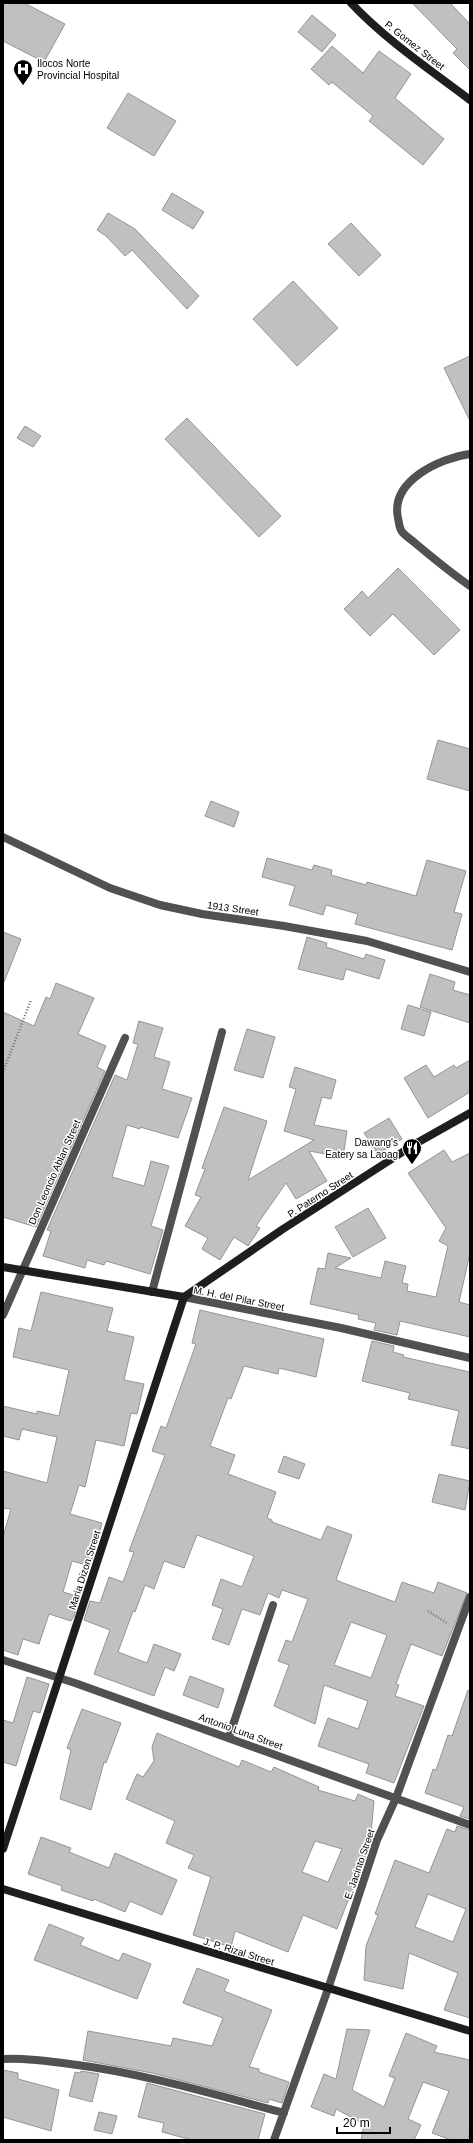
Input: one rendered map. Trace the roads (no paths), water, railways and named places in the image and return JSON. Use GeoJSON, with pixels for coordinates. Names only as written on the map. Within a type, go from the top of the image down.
{"type":"FeatureCollection","features":[{"type":"Feature","properties":{"kind":"main road","name":"P. Gomez Street"},"geometry":{"type":"LineString","coordinates":[[351,3],[365,18],[398,45],[470,100]]}},
{"type":"Feature","properties":{"kind":"main road","name":"P. Paterno Street"},"geometry":{"type":"LineString","coordinates":[[184,1296],[396,1157],[470,1113]]}},
{"type":"Feature","properties":{"kind":"main road","name":"M. H. del Pilar Street"},"geometry":{"type":"LineString","coordinates":[[3,1267],[184,1296]]}},
{"type":"Feature","properties":{"kind":"main road","name":"Maria Dizon Street"},"geometry":{"type":"LineString","coordinates":[[3,1849],[184,1296]]}},
{"type":"Feature","properties":{"kind":"main road","name":"J. P. Rizal Street"},"geometry":{"type":"LineString","coordinates":[[3,1889],[470,2031]]}},
{"type":"Feature","properties":{"kind":"street"},"geometry":{"type":"LineString","coordinates":[[470,454],[440,461],[423,471],[407,485],[400,498],[397,513],[401,531],[443,568],[470,586]]}},
{"type":"Feature","properties":{"kind":"street","name":"1913 Street"},"geometry":{"type":"LineString","coordinates":[[3,836],[110,888],[160,905],[202,914],[284,926],[367,941],[470,972]]}},
{"type":"Feature","properties":{"kind":"street"},"geometry":{"type":"LineString","coordinates":[[152,1292],[222,1032]]}},
{"type":"Feature","properties":{"kind":"street","name":"Don Leoncio Ablan Street"},"geometry":{"type":"LineString","coordinates":[[3,1315],[125,1038]]}},
{"type":"Feature","properties":{"kind":"street","name":"M. H. del Pilar Street"},"geometry":{"type":"LineString","coordinates":[[184,1296],[341,1328],[470,1358]]}},
{"type":"Feature","properties":{"kind":"street","name":"E. Jacinto Street"},"geometry":{"type":"LineString","coordinates":[[274,2140],[328,1989],[374,1847],[396,1798],[470,1597]]}},
{"type":"Feature","properties":{"kind":"street"},"geometry":{"type":"LineString","coordinates":[[229,1738],[273,1605]]}},
{"type":"Feature","properties":{"kind":"street","name":"Antonio Luna Street"},"geometry":{"type":"LineString","coordinates":[[3,1660],[59,1677],[470,1825]]}},
{"type":"Feature","properties":{"kind":"street"},"geometry":{"type":"LineString","coordinates":[[3,2059],[43,2061],[96,2067],[155,2078],[284,2113]]}},
{"type":"Feature","properties":{"kind":"place","name":"Ilocos Norte Provincial Hospital"},"geometry":{"type":"Point","coordinates":[23,86]}},
{"type":"Feature","properties":{"kind":"place","name":"Dawang's Eatery sa Laoag"},"geometry":{"type":"Point","coordinates":[412,1165]}}]}
